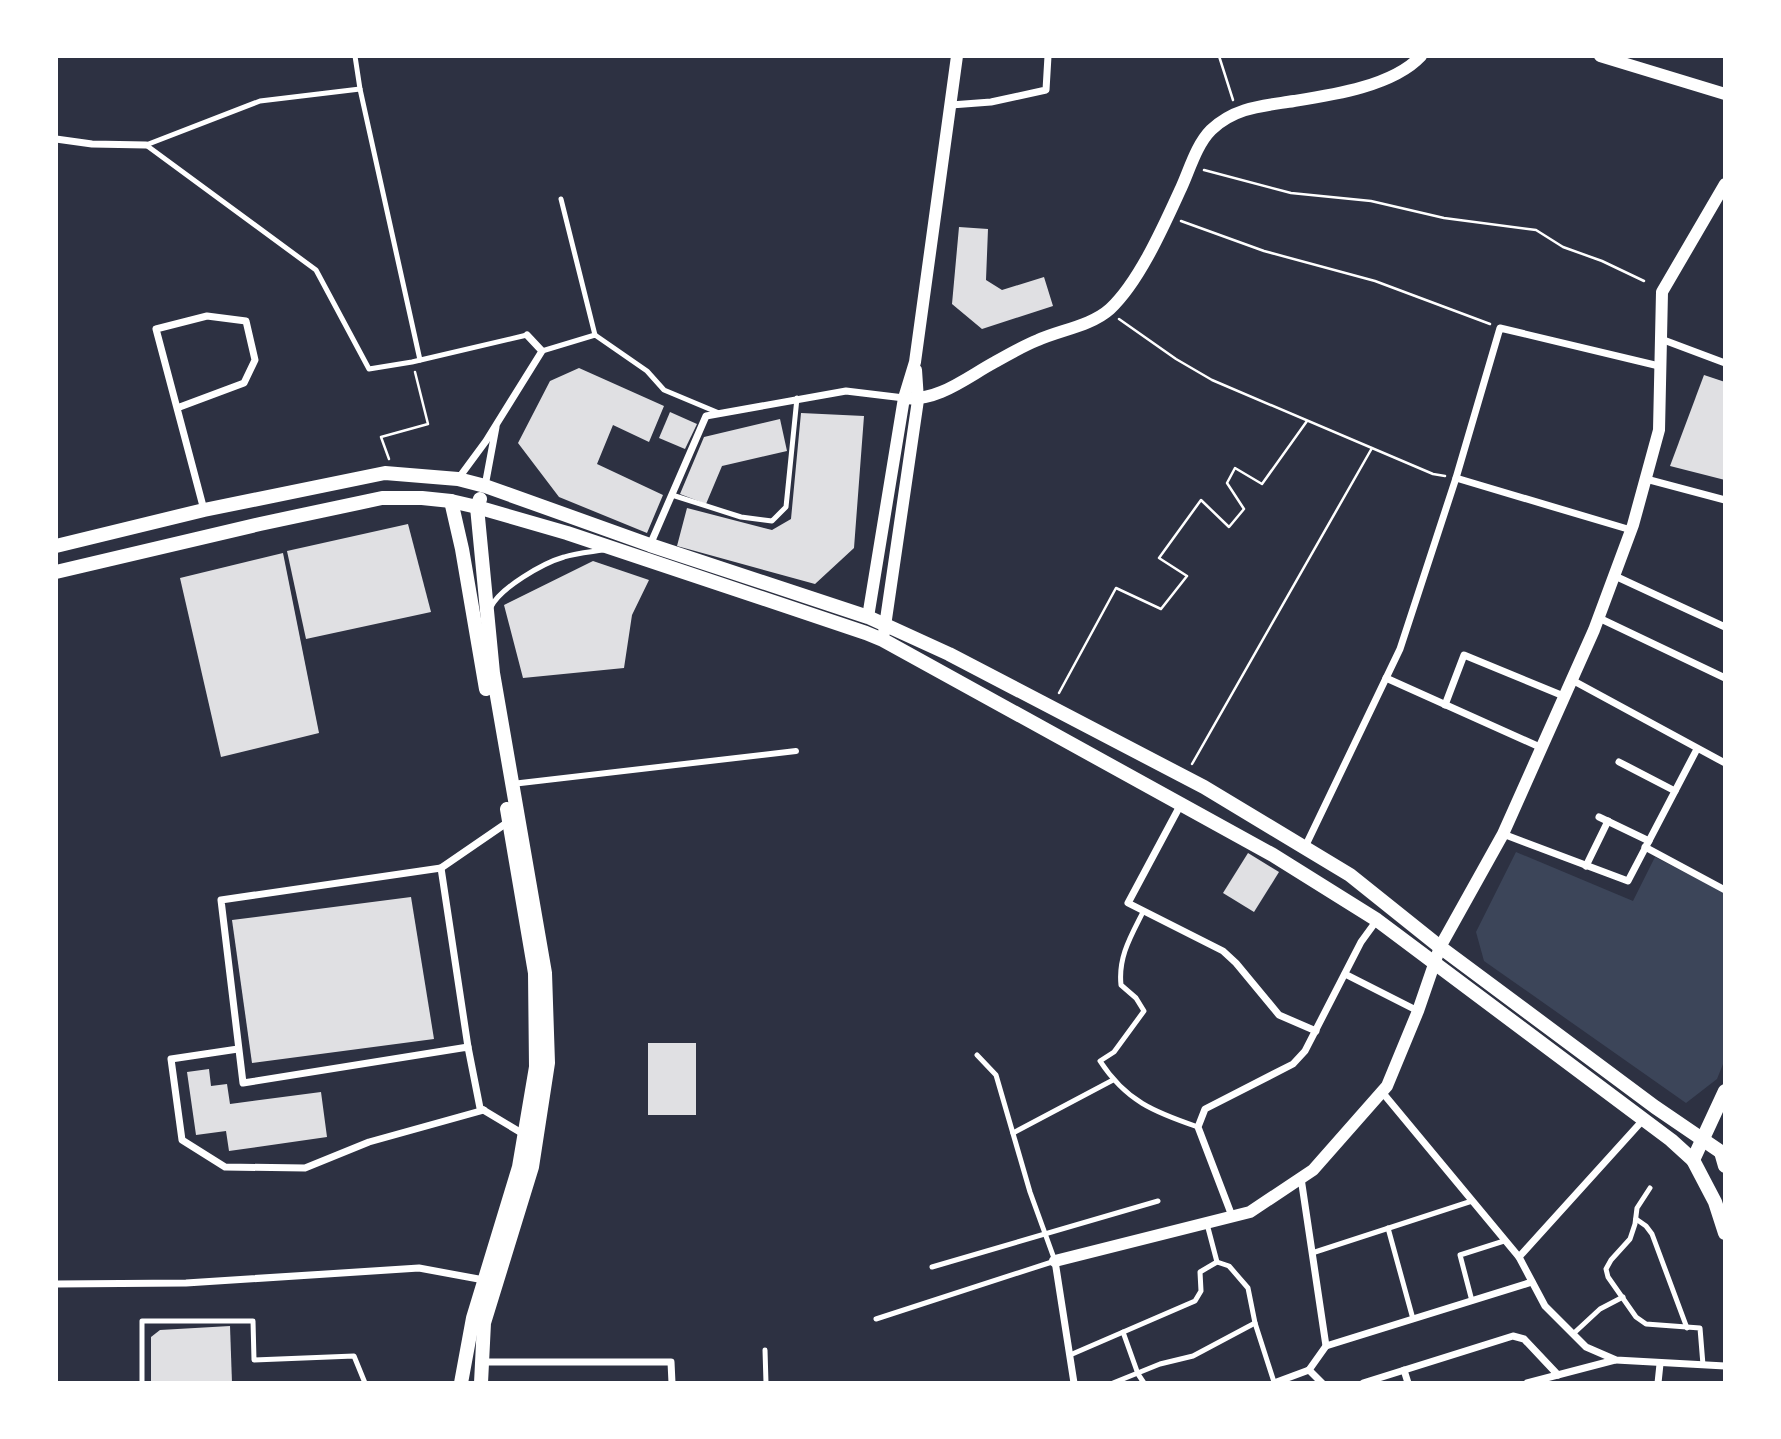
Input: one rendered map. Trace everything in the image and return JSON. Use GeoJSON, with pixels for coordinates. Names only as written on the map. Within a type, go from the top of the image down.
{"type":"FeatureCollection","features":[{"type":"Feature","properties":{"kind":"main road"},"geometry":{"type":"LineString","coordinates":[[56,546],[204,510],[394,473],[458,479],[485,486],[650,545],[869,617],[884,632],[1273,855],[1377,920],[1693,1160],[1715,1202],[1725,1233]]}},
{"type":"Feature","properties":{"kind":"main road"},"geometry":{"type":"LineString","coordinates":[[458,479],[451,501],[464,562],[535,973],[536,1067],[519,1167],[473,1318],[461,1383]]}},
{"type":"Feature","properties":{"kind":"main road"},"geometry":{"type":"LineString","coordinates":[[481,1383],[484,1323],[532,1167],[548,1063],[545,972],[493,673],[477,507],[485,486]]}},
{"type":"Feature","properties":{"kind":"main road"},"geometry":{"type":"LineString","coordinates":[[56,572],[382,498],[451,501],[612,548],[866,633],[884,632],[949,654],[1185,777],[1350,875],[1440,947],[1655,1107],[1724,1152]]}},
{"type":"Feature","properties":{"kind":"main road"},"geometry":{"type":"LineString","coordinates":[[866,633],[869,617]]}},
{"type":"Feature","properties":{"kind":"main road"},"geometry":{"type":"LineString","coordinates":[[1693,1160],[1725,1091]]}},
{"type":"Feature","properties":{"kind":"main road"},"geometry":{"type":"LineString","coordinates":[[1693,1160],[1724,1152]]}},
{"type":"Feature","properties":{"kind":"street"},"geometry":{"type":"LineString","coordinates":[[869,617],[904,398],[915,362],[957,56]]}},
{"type":"Feature","properties":{"kind":"street"},"geometry":{"type":"LineString","coordinates":[[951,105],[991,102],[1046,90],[1048,56]]}},
{"type":"Feature","properties":{"kind":"street"},"geometry":{"type":"LineString","coordinates":[[650,545],[706,416],[846,391],[918,400],[943,392],[1038,340],[1108,311],[1126,292],[1168,217],[1190,166],[1209,132],[1228,116],[1250,107],[1359,89],[1411,67],[1421,56]]}},
{"type":"Feature","properties":{"kind":"street"},"geometry":{"type":"LineString","coordinates":[[1600,56],[1725,94]]}},
{"type":"Feature","properties":{"kind":"street"},"geometry":{"type":"LineString","coordinates":[[56,139],[92,145],[146,145]]}},
{"type":"Feature","properties":{"kind":"street"},"geometry":{"type":"LineString","coordinates":[[1074,1383],[1055,1261],[1250,1212],[1313,1170],[1387,1086],[1418,1011],[1440,947],[1503,834],[1566,697],[1615,576],[1659,430],[1662,292],[1725,184]]}},
{"type":"Feature","properties":{"kind":"street"},"geometry":{"type":"LineString","coordinates":[[177,408],[244,383],[255,360],[246,321],[207,316],[156,329],[204,510]]}},
{"type":"Feature","properties":{"kind":"street"},"geometry":{"type":"LineString","coordinates":[[1305,847],[1400,649],[1500,328],[1659,366]]}},
{"type":"Feature","properties":{"kind":"street"},"geometry":{"type":"LineString","coordinates":[[458,479],[542,351],[527,335]]}},
{"type":"Feature","properties":{"kind":"street"},"geometry":{"type":"LineString","coordinates":[[1660,339],[1725,363]]}},
{"type":"Feature","properties":{"kind":"street"},"geometry":{"type":"LineString","coordinates":[[884,632],[918,400],[915,362]]}},
{"type":"Feature","properties":{"kind":"street"},"geometry":{"type":"LineString","coordinates":[[485,486],[496,423]]}},
{"type":"Feature","properties":{"kind":"street"},"geometry":{"type":"LineString","coordinates":[[1455,478],[1631,530]]}},
{"type":"Feature","properties":{"kind":"street"},"geometry":{"type":"LineString","coordinates":[[1646,479],[1725,500]]}},
{"type":"Feature","properties":{"kind":"street"},"geometry":{"type":"LineString","coordinates":[[1615,576],[1725,627]]}},
{"type":"Feature","properties":{"kind":"street"},"geometry":{"type":"LineString","coordinates":[[1599,618],[1725,678]]}},
{"type":"Feature","properties":{"kind":"street"},"geometry":{"type":"LineString","coordinates":[[1445,705],[1464,655],[1566,697]]}},
{"type":"Feature","properties":{"kind":"street"},"geometry":{"type":"LineString","coordinates":[[1386,678],[1542,748]]}},
{"type":"Feature","properties":{"kind":"street"},"geometry":{"type":"LineString","coordinates":[[1572,680],[1725,762]]}},
{"type":"Feature","properties":{"kind":"street"},"geometry":{"type":"LineString","coordinates":[[1503,834],[1628,881],[1697,749]]}},
{"type":"Feature","properties":{"kind":"street"},"geometry":{"type":"LineString","coordinates":[[512,784],[796,751]]}},
{"type":"Feature","properties":{"kind":"street"},"geometry":{"type":"LineString","coordinates":[[1619,762],[1675,791]]}},
{"type":"Feature","properties":{"kind":"street"},"geometry":{"type":"LineString","coordinates":[[1181,804],[1128,903],[1223,951],[1279,1015],[1316,1031]]}},
{"type":"Feature","properties":{"kind":"street"},"geometry":{"type":"LineString","coordinates":[[1599,817],[1725,890]]}},
{"type":"Feature","properties":{"kind":"street"},"geometry":{"type":"LineString","coordinates":[[468,1047],[243,1083],[221,900],[441,868],[509,821]]}},
{"type":"Feature","properties":{"kind":"street"},"geometry":{"type":"LineString","coordinates":[[1586,866],[1608,821]]}},
{"type":"Feature","properties":{"kind":"street"},"geometry":{"type":"LineString","coordinates":[[441,868],[480,1108],[524,1135]]}},
{"type":"Feature","properties":{"kind":"street"},"geometry":{"type":"LineString","coordinates":[[1233,1216],[1198,1128],[1205,1109],[1293,1064],[1306,1051],[1361,942],[1377,920]]}},
{"type":"Feature","properties":{"kind":"street"},"geometry":{"type":"LineString","coordinates":[[1345,974],[1418,1011]]}},
{"type":"Feature","properties":{"kind":"street"},"geometry":{"type":"LineString","coordinates":[[239,1049],[171,1059],[181,1140],[225,1167],[305,1168],[369,1142],[484,1110]]}},
{"type":"Feature","properties":{"kind":"street"},"geometry":{"type":"LineString","coordinates":[[1382,1092],[1519,1258],[1545,1306],[1586,1347],[1616,1360],[1725,1366]]}},
{"type":"Feature","properties":{"kind":"street"},"geometry":{"type":"LineString","coordinates":[[1519,1258],[1643,1120]]}},
{"type":"Feature","properties":{"kind":"street"},"geometry":{"type":"LineString","coordinates":[[1301,1178],[1326,1346]]}},
{"type":"Feature","properties":{"kind":"street"},"geometry":{"type":"LineString","coordinates":[[56,1284],[186,1283],[419,1268],[484,1280]]}},
{"type":"Feature","properties":{"kind":"street"},"geometry":{"type":"LineString","coordinates":[[1274,1382],[1310,1370],[1326,1346],[1532,1282]]}},
{"type":"Feature","properties":{"kind":"street"},"geometry":{"type":"LineString","coordinates":[[1363,1383],[1513,1336],[1524,1339],[1555,1378]]}},
{"type":"Feature","properties":{"kind":"street"},"geometry":{"type":"LineString","coordinates":[[1527,1383],[1555,1378],[1616,1360]]}},
{"type":"Feature","properties":{"kind":"street"},"geometry":{"type":"LineString","coordinates":[[482,1362],[671,1362],[671,1383]]}},
{"type":"Feature","properties":{"kind":"street"},"geometry":{"type":"LineString","coordinates":[[1658,1383],[1660,1364]]}},
{"type":"Feature","properties":{"kind":"street"},"geometry":{"type":"LineString","coordinates":[[1310,1370],[1322,1383]]}},
{"type":"Feature","properties":{"kind":"street"},"geometry":{"type":"LineString","coordinates":[[1404,1370],[1408,1383]]}},
{"type":"Feature","properties":{"kind":"lane"},"geometry":{"type":"LineString","coordinates":[[355,56],[419,360]]}},
{"type":"Feature","properties":{"kind":"lane"},"geometry":{"type":"LineString","coordinates":[[146,145],[260,101],[360,89]]}},
{"type":"Feature","properties":{"kind":"lane"},"geometry":{"type":"LineString","coordinates":[[146,145],[316,271],[369,369],[412,362],[527,335]]}},
{"type":"Feature","properties":{"kind":"lane"},"geometry":{"type":"LineString","coordinates":[[561,199],[595,335],[647,371],[664,390],[720,413]]}},
{"type":"Feature","properties":{"kind":"lane"},"geometry":{"type":"LineString","coordinates":[[542,351],[595,335]]}},
{"type":"Feature","properties":{"kind":"lane"},"geometry":{"type":"LineString","coordinates":[[672,495],[741,517],[772,521],[786,507],[797,398]]}},
{"type":"Feature","properties":{"kind":"lane"},"geometry":{"type":"LineString","coordinates":[[487,616],[495,598],[506,587],[562,557],[612,548]]}},
{"type":"Feature","properties":{"kind":"lane"},"geometry":{"type":"LineString","coordinates":[[1143,912],[1122,954],[1119,971],[1121,985],[1136,998],[1144,1011],[1114,1052],[1100,1060],[1113,1080],[1153,1112],[1198,1128]]}},
{"type":"Feature","properties":{"kind":"lane"},"geometry":{"type":"LineString","coordinates":[[876,1319],[1055,1261],[996,1075],[977,1055]]}},
{"type":"Feature","properties":{"kind":"lane"},"geometry":{"type":"LineString","coordinates":[[1013,1133],[1113,1080]]}},
{"type":"Feature","properties":{"kind":"lane"},"geometry":{"type":"LineString","coordinates":[[1650,1188],[1637,1208],[1630,1239],[1606,1269],[1608,1277],[1636,1317],[1646,1324],[1700,1328],[1703,1365]]}},
{"type":"Feature","properties":{"kind":"lane"},"geometry":{"type":"LineString","coordinates":[[932,1267],[1158,1201]]}},
{"type":"Feature","properties":{"kind":"lane"},"geometry":{"type":"LineString","coordinates":[[1312,1253],[1472,1201]]}},
{"type":"Feature","properties":{"kind":"lane"},"geometry":{"type":"LineString","coordinates":[[1635,1218],[1652,1234],[1687,1328]]}},
{"type":"Feature","properties":{"kind":"lane"},"geometry":{"type":"LineString","coordinates":[[1207,1223],[1217,1262]]}},
{"type":"Feature","properties":{"kind":"lane"},"geometry":{"type":"LineString","coordinates":[[1388,1228],[1413,1319]]}},
{"type":"Feature","properties":{"kind":"lane"},"geometry":{"type":"LineString","coordinates":[[1472,1301],[1460,1255],[1504,1241]]}},
{"type":"Feature","properties":{"kind":"lane"},"geometry":{"type":"LineString","coordinates":[[1070,1355],[1195,1301],[1201,1292],[1200,1272],[1217,1262],[1229,1266],[1248,1288],[1255,1323],[1274,1382]]}},
{"type":"Feature","properties":{"kind":"lane"},"geometry":{"type":"LineString","coordinates":[[1573,1334],[1590,1317],[1623,1297]]}},
{"type":"Feature","properties":{"kind":"lane"},"geometry":{"type":"LineString","coordinates":[[142,1383],[142,1321],[253,1321],[254,1360],[354,1356],[365,1383]]}},
{"type":"Feature","properties":{"kind":"lane"},"geometry":{"type":"LineString","coordinates":[[1113,1383],[1160,1364],[1193,1356],[1255,1323]]}},
{"type":"Feature","properties":{"kind":"lane"},"geometry":{"type":"LineString","coordinates":[[1124,1332],[1138,1374],[1144,1383]]}},
{"type":"Feature","properties":{"kind":"lane"},"geometry":{"type":"LineString","coordinates":[[765,1350],[766,1383]]}},
{"type":"Feature","properties":{"kind":"path"},"geometry":{"type":"LineString","coordinates":[[1219,56],[1237,112]]}},
{"type":"Feature","properties":{"kind":"path"},"geometry":{"type":"LineString","coordinates":[[1190,166],[1234,180],[1291,193],[1371,201],[1444,218],[1536,230],[1563,247],[1602,261],[1644,281]]}},
{"type":"Feature","properties":{"kind":"path"},"geometry":{"type":"LineString","coordinates":[[1168,217],[1264,251],[1375,281],[1500,328]]}},
{"type":"Feature","properties":{"kind":"path"},"geometry":{"type":"LineString","coordinates":[[1108,311],[1212,380],[1433,474],[1455,478]]}},
{"type":"Feature","properties":{"kind":"path"},"geometry":{"type":"LineString","coordinates":[[394,473],[381,437],[428,424],[412,362]]}},
{"type":"Feature","properties":{"kind":"path"},"geometry":{"type":"LineString","coordinates":[[1051,707],[1116,588],[1161,610],[1187,576],[1159,558],[1202,500],[1229,527],[1244,509],[1227,483],[1235,468],[1262,484],[1307,421]]}},
{"type":"Feature","properties":{"kind":"path"},"geometry":{"type":"LineString","coordinates":[[1185,777],[1372,448]]}},
{"type":"Feature","properties":{"kind":"shaded area"},"geometry":{"type":"Polygon","coordinates":[[[1516,852],[1633,901],[1655,857],[1725,893],[1725,1059],[1717,1079],[1686,1103],[1484,961],[1476,932],[1516,852]]]}},
{"type":"Feature","properties":{"kind":"building"},"geometry":{"type":"Polygon","coordinates":[[[959,227],[988,229],[986,280],[1002,290],[1044,277],[1053,306],[982,329],[952,304],[959,227]]]}},
{"type":"Feature","properties":{"kind":"building"},"geometry":{"type":"Polygon","coordinates":[[[579,368],[664,406],[649,442],[613,425],[597,464],[663,495],[647,533],[559,497],[518,443],[550,381],[579,368]]]}},
{"type":"Feature","properties":{"kind":"building"},"geometry":{"type":"Polygon","coordinates":[[[1704,375],[1725,382],[1725,480],[1670,466],[1704,375]]]}},
{"type":"Feature","properties":{"kind":"building"},"geometry":{"type":"Polygon","coordinates":[[[670,412],[697,424],[685,449],[659,438],[670,412]]]}},
{"type":"Feature","properties":{"kind":"building"},"geometry":{"type":"Polygon","coordinates":[[[801,413],[864,416],[854,548],[815,584],[677,546],[687,508],[772,530],[791,519],[801,413]]]}},
{"type":"Feature","properties":{"kind":"building"},"geometry":{"type":"Polygon","coordinates":[[[780,419],[787,451],[722,466],[706,504],[680,494],[704,437],[780,419]]]}},
{"type":"Feature","properties":{"kind":"building"},"geometry":{"type":"Polygon","coordinates":[[[408,524],[431,612],[306,639],[287,551],[408,524]]]}},
{"type":"Feature","properties":{"kind":"building"},"geometry":{"type":"Polygon","coordinates":[[[283,553],[319,733],[221,757],[180,578],[283,553]]]}},
{"type":"Feature","properties":{"kind":"building"},"geometry":{"type":"Polygon","coordinates":[[[593,561],[649,580],[632,615],[624,668],[523,678],[504,605],[593,561]]]}},
{"type":"Feature","properties":{"kind":"building"},"geometry":{"type":"Polygon","coordinates":[[[1248,853],[1279,872],[1254,912],[1223,893],[1248,853]]]}},
{"type":"Feature","properties":{"kind":"building"},"geometry":{"type":"Polygon","coordinates":[[[411,897],[434,1039],[252,1063],[232,920],[411,897]]]}},
{"type":"Feature","properties":{"kind":"building"},"geometry":{"type":"Polygon","coordinates":[[[648,1043],[696,1043],[696,1115],[648,1115],[648,1043]]]}},
{"type":"Feature","properties":{"kind":"building"},"geometry":{"type":"Polygon","coordinates":[[[209,1069],[211,1086],[227,1084],[230,1104],[321,1092],[327,1137],[229,1151],[226,1131],[196,1135],[187,1072],[209,1069]]]}},
{"type":"Feature","properties":{"kind":"building"},"geometry":{"type":"Polygon","coordinates":[[[230,1326],[232,1383],[151,1383],[151,1337],[160,1330],[230,1326]]]}}]}
